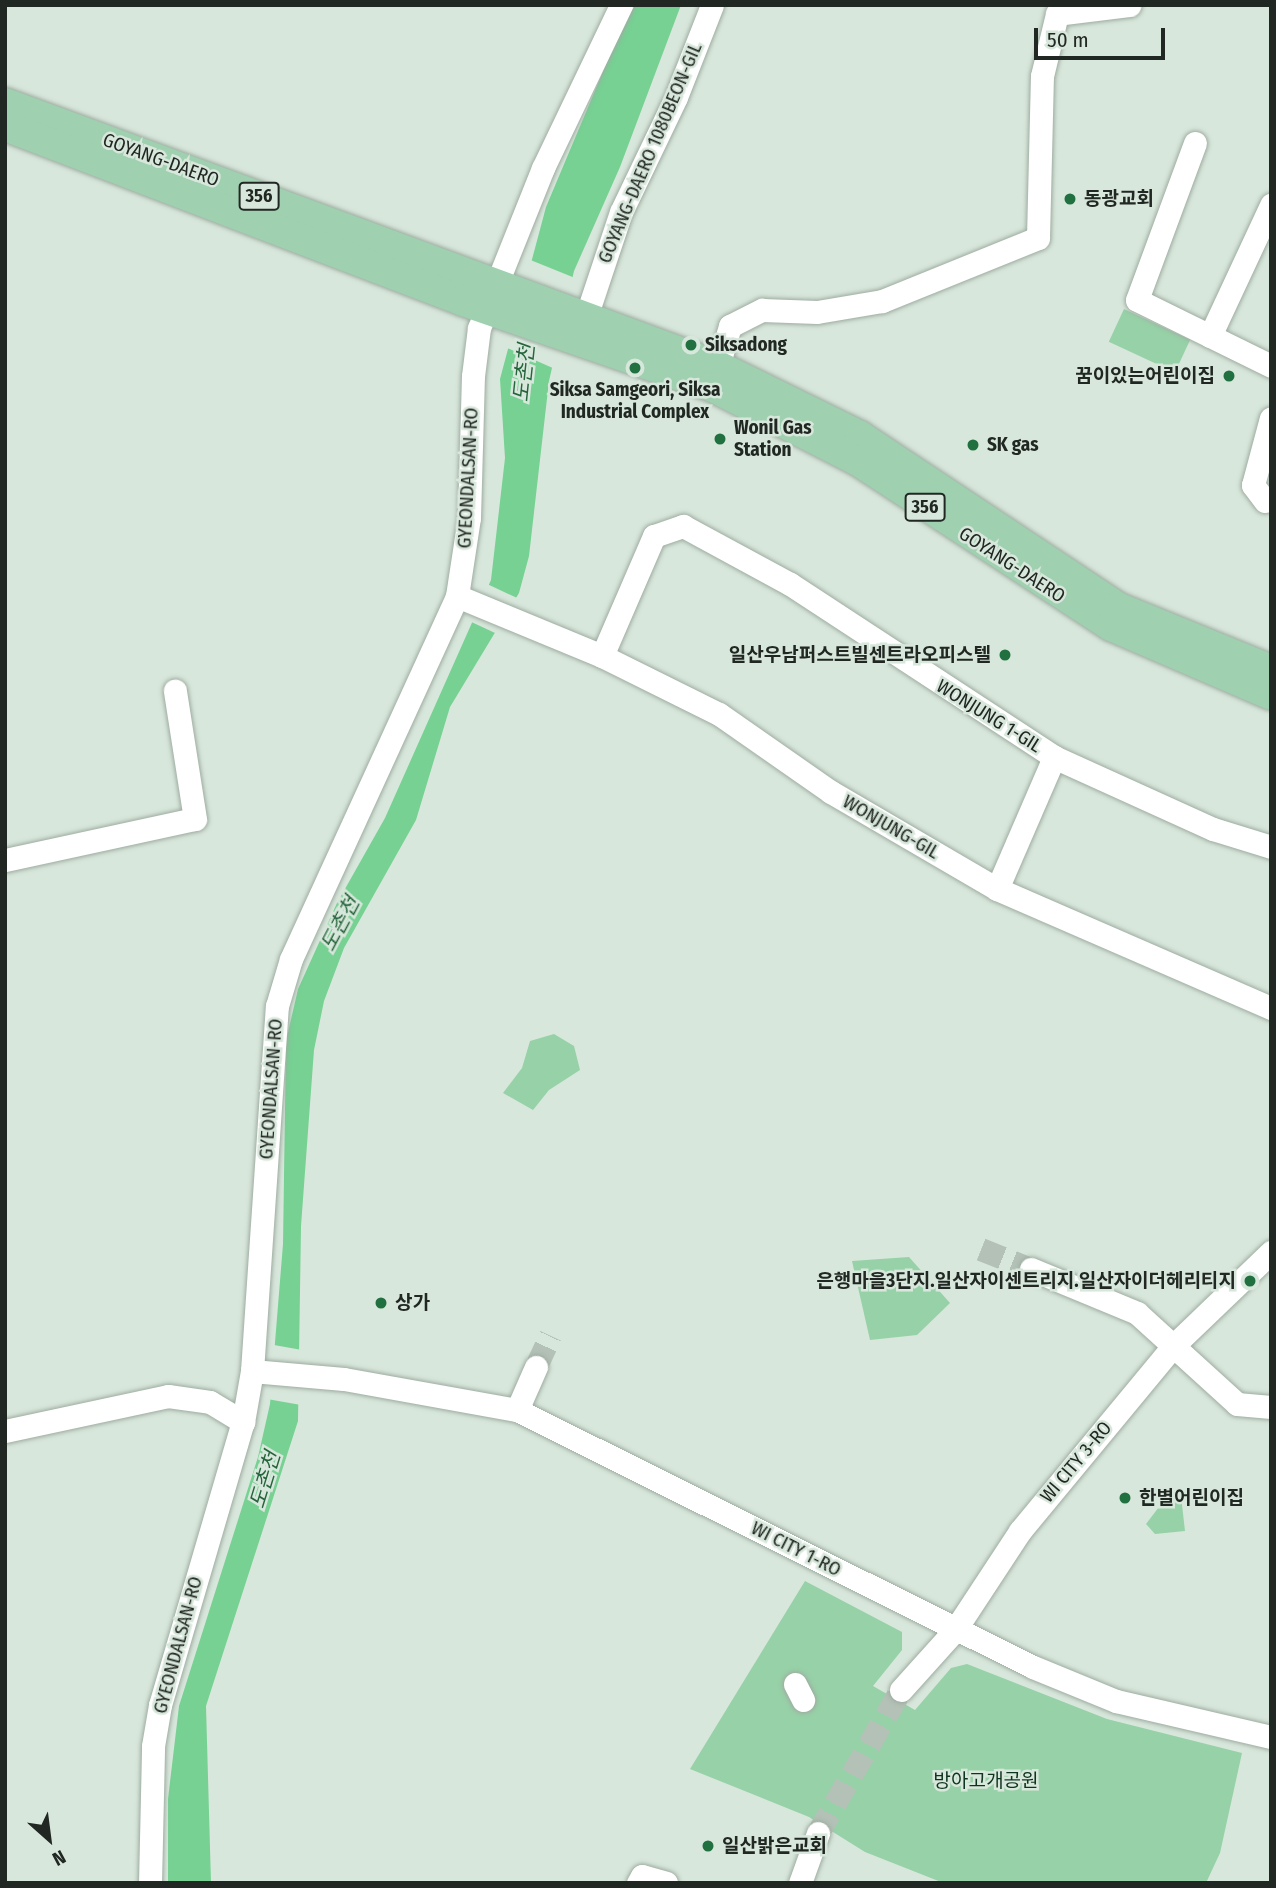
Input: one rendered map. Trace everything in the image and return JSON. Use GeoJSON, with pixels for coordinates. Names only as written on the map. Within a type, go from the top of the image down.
{"type":"FeatureCollection","features":[{"type":"Feature","properties":{"kind":"main road","name":"GOYANG-DAERO"},"geometry":{"type":"LineString","coordinates":[[6,108],[500,299]]}},
{"type":"Feature","properties":{"kind":"main road","name":"356"},"geometry":{"type":"LineString","coordinates":[[500,299],[577,327]]}},
{"type":"Feature","properties":{"kind":"main road","name":"GOYANG-DAERO"},"geometry":{"type":"LineString","coordinates":[[577,327],[718,366],[860,436],[1117,607],[1271,670]]}},
{"type":"Feature","properties":{"kind":"main road","name":"GOYANG-DAERO"},"geometry":{"type":"LineString","coordinates":[[577,327],[713,387],[858,461],[1111,626],[1271,695]]}},
{"type":"Feature","properties":{"kind":"street","name":"GYEONDALSAN-RO"},"geometry":{"type":"LineString","coordinates":[[150,1883],[153,1746],[160,1705],[259,1372],[270,1057],[283,981],[464,598],[475,350],[500,299],[543,168],[621,5]]}},
{"type":"Feature","properties":{"kind":"street","name":"GOYANG-DAERO 1080BEON-GIL"},"geometry":{"type":"LineString","coordinates":[[577,327],[621,212],[676,97],[712,5]]}},
{"type":"Feature","properties":{"kind":"street"},"geometry":{"type":"LineString","coordinates":[[718,366],[730,326],[762,310],[817,312],[882,301],[1038,238],[1042,76],[1057,14],[1129,5]]}},
{"type":"Feature","properties":{"kind":"street"},"geometry":{"type":"LineString","coordinates":[[1195,143],[1137,300],[1271,366]]}},
{"type":"Feature","properties":{"kind":"street"},"geometry":{"type":"LineString","coordinates":[[1210,336],[1271,205]]}},
{"type":"Feature","properties":{"kind":"street"},"geometry":{"type":"LineString","coordinates":[[1265,501],[1253,485],[1271,418]]}},
{"type":"Feature","properties":{"kind":"street","name":"WONJUNG 1-GIL"},"geometry":{"type":"LineString","coordinates":[[602,656],[654,536],[683,526],[790,584],[1054,757],[1213,829],[1271,847]]}},
{"type":"Feature","properties":{"kind":"street","name":"WONJUNG-GIL"},"geometry":{"type":"LineString","coordinates":[[464,598],[602,656],[719,714],[831,792],[997,889],[1271,1008]]}},
{"type":"Feature","properties":{"kind":"street"},"geometry":{"type":"LineString","coordinates":[[5,860],[195,819],[175,691]]}},
{"type":"Feature","properties":{"kind":"street"},"geometry":{"type":"LineString","coordinates":[[997,889],[1054,757]]}},
{"type":"Feature","properties":{"kind":"street","name":"WI CITY 3-RO"},"geometry":{"type":"LineString","coordinates":[[901,1690],[955,1630],[1020,1531],[1173,1346],[1271,1252]]}},
{"type":"Feature","properties":{"kind":"street"},"geometry":{"type":"LineString","coordinates":[[1031,1269],[1137,1313],[1237,1404],[1269,1405]]}},
{"type":"Feature","properties":{"kind":"street"},"geometry":{"type":"LineString","coordinates":[[517,1410],[536,1367]]}},
{"type":"Feature","properties":{"kind":"street","name":"WI CITY 1-RO"},"geometry":{"type":"LineString","coordinates":[[259,1372],[318,1376],[517,1410],[955,1630],[1116,1701],[1271,1737]]}},
{"type":"Feature","properties":{"kind":"street"},"geometry":{"type":"LineString","coordinates":[[5,1431],[168,1396],[210,1402],[243,1422]]}},
{"type":"Feature","properties":{"kind":"street"},"geometry":{"type":"LineString","coordinates":[[800,1883],[818,1833]]}},
{"type":"Feature","properties":{"kind":"street"},"geometry":{"type":"LineString","coordinates":[[638,1883],[642,1876],[666,1883]]}},
{"type":"Feature","properties":{"kind":"green space"},"geometry":{"type":"Polygon","coordinates":[[[1124,309],[1190,340],[1175,372],[1109,342],[1124,309]]]}},
{"type":"Feature","properties":{"kind":"green space"},"geometry":{"type":"Polygon","coordinates":[[[554,1034],[574,1046],[580,1070],[549,1090],[533,1110],[503,1093],[522,1068],[530,1041],[554,1034]]]}},
{"type":"Feature","properties":{"kind":"green space"},"geometry":{"type":"Polygon","coordinates":[[[909,1257],[950,1303],[917,1335],[870,1340],[852,1261],[909,1257]]]}},
{"type":"Feature","properties":{"kind":"green space"},"geometry":{"type":"Polygon","coordinates":[[[1181,1496],[1185,1531],[1155,1534],[1146,1524],[1165,1499],[1181,1496]]]}},
{"type":"Feature","properties":{"kind":"green space","name":"방아고개공원"},"geometry":{"type":"Polygon","coordinates":[[[805,1581],[902,1632],[902,1650],[873,1686],[915,1710],[951,1668],[967,1664],[1107,1719],[1242,1753],[1220,1853],[1206,1883],[941,1882],[865,1852],[809,1817],[690,1769],[805,1581]]]}},
{"type":"Feature","properties":{"kind":"water","name":"도촌천"},"geometry":{"type":"Polygon","coordinates":[[[631,5],[681,5],[620,167],[574,271],[549,381],[529,556],[519,593],[450,707],[416,820],[344,948],[324,1001],[314,1050],[301,1226],[298,1421],[206,1706],[211,1883],[168,1883],[168,1799],[179,1706],[258,1457],[270,1404],[283,1244],[286,1041],[298,989],[337,903],[385,818],[491,580],[505,458],[500,379],[546,207],[631,5]]]}},
{"type":"Feature","properties":{"kind":"pier"},"geometry":{"type":"Polygon","coordinates":[[[528,259],[575,278],[555,369],[505,347],[528,259]]]}},
{"type":"Feature","properties":{"kind":"pier"},"geometry":{"type":"Polygon","coordinates":[[[485,583],[519,599],[502,636],[468,620],[485,583]]]}},
{"type":"Feature","properties":{"kind":"pier"},"geometry":{"type":"Polygon","coordinates":[[[274,1345],[302,1350],[301,1405],[267,1399],[274,1345]]]}},
{"type":"Feature","properties":{"kind":"tunnel"},"geometry":{"type":"LineString","coordinates":[[981,1249],[1031,1269]]}},
{"type":"Feature","properties":{"kind":"tunnel"},"geometry":{"type":"LineString","coordinates":[[536,1367],[551,1335]]}},
{"type":"Feature","properties":{"kind":"tunnel"},"geometry":{"type":"LineString","coordinates":[[818,1833],[901,1690]]}},
{"type":"Feature","properties":{"kind":"place","name":"동광교회"},"geometry":{"type":"Point","coordinates":[1070,199]}},
{"type":"Feature","properties":{"kind":"place","name":"Siksadong"},"geometry":{"type":"Point","coordinates":[691,345]}},
{"type":"Feature","properties":{"kind":"place","name":"Siksa Samgeori, Siksa Industrial Complex"},"geometry":{"type":"Point","coordinates":[635,368]}},
{"type":"Feature","properties":{"kind":"place","name":"꿈이있는어린이집"},"geometry":{"type":"Point","coordinates":[1229,376]}},
{"type":"Feature","properties":{"kind":"place","name":"Wonil Gas Station"},"geometry":{"type":"Point","coordinates":[720,439]}},
{"type":"Feature","properties":{"kind":"place","name":"SK gas"},"geometry":{"type":"Point","coordinates":[973,445]}},
{"type":"Feature","properties":{"kind":"place","name":"일산우남퍼스트빌센트라오피스텔"},"geometry":{"type":"Point","coordinates":[1005,655]}},
{"type":"Feature","properties":{"kind":"place","name":"은행마을3단지.일산자이센트리지.일산자이더헤리티지"},"geometry":{"type":"Point","coordinates":[1250,1281]}},
{"type":"Feature","properties":{"kind":"place","name":"상가"},"geometry":{"type":"Point","coordinates":[381,1303]}},
{"type":"Feature","properties":{"kind":"place","name":"한별어린이집"},"geometry":{"type":"Point","coordinates":[1125,1498]}},
{"type":"Feature","properties":{"kind":"place","name":"일산밝은교회"},"geometry":{"type":"Point","coordinates":[708,1846]}}]}
